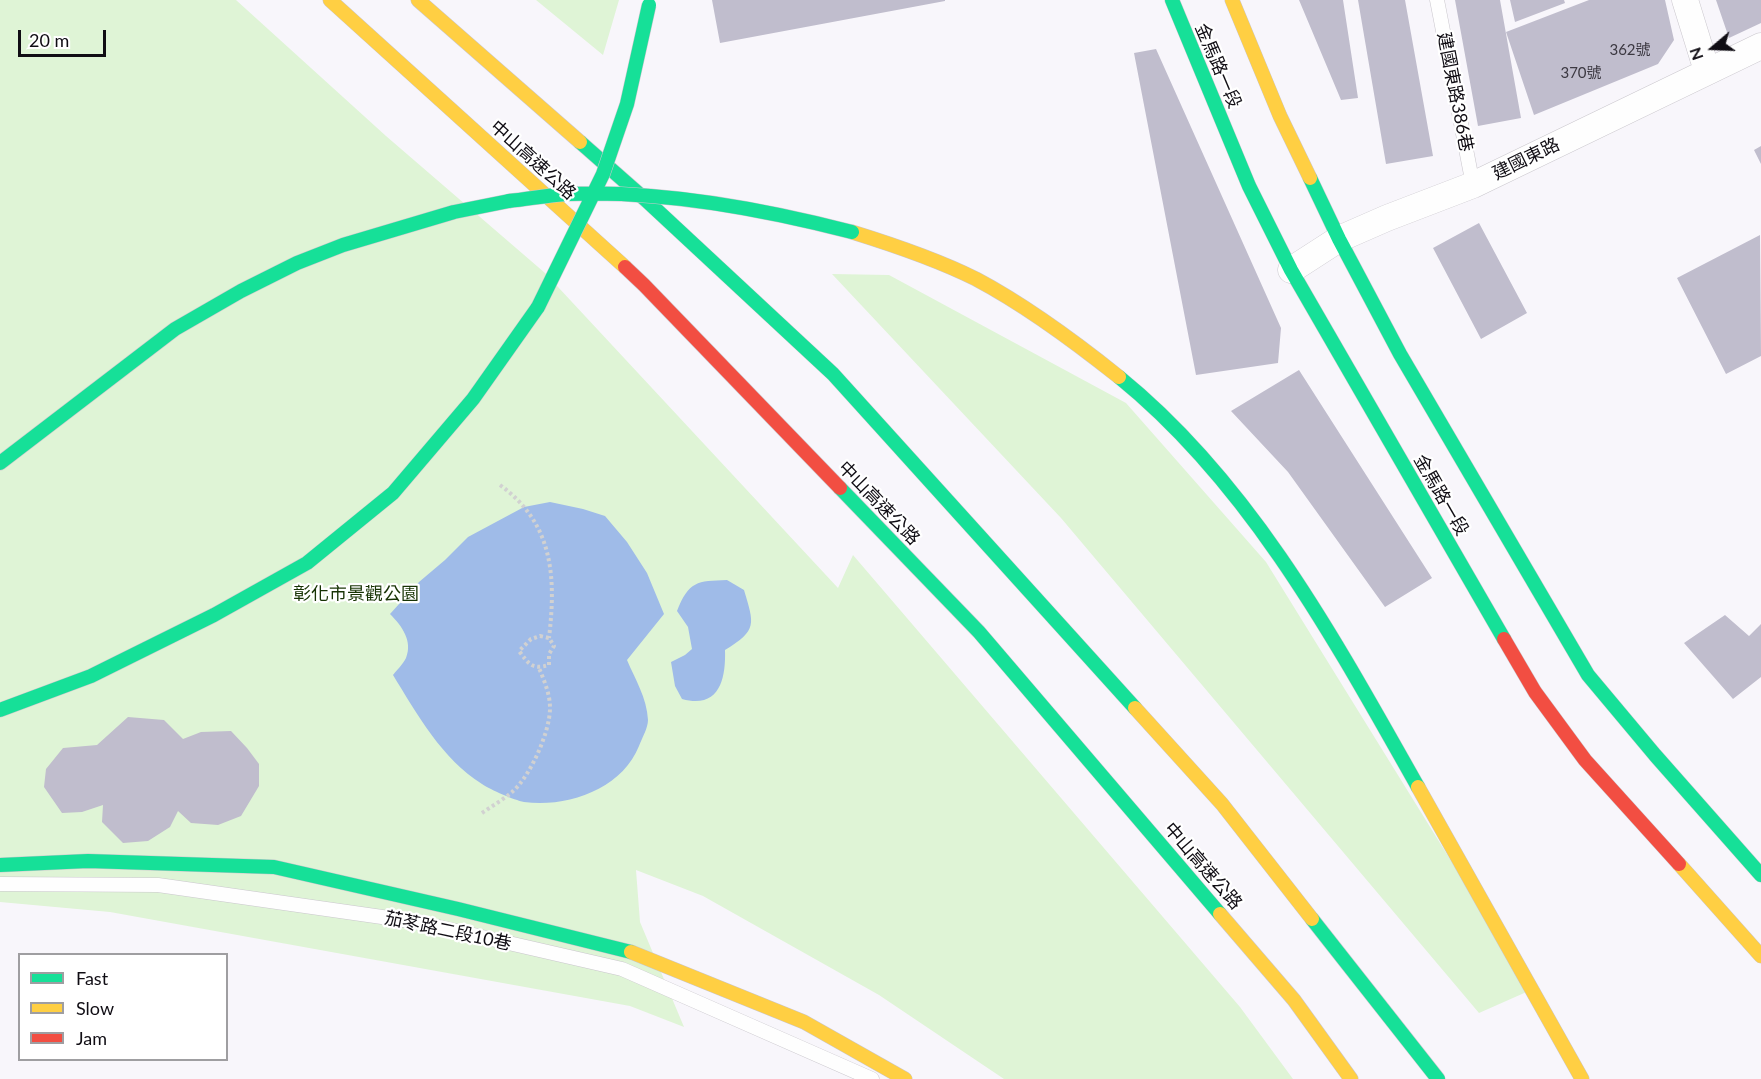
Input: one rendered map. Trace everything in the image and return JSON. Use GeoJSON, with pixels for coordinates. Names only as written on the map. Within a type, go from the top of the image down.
{"type":"FeatureCollection","features":[{"type":"Feature","properties":{"kind":"main road","name":"中山高速公路"},"geometry":{"type":"LineString","coordinates":[[330,0],[644,285],[979,632],[1294,1000],[1351,1079]]}},
{"type":"Feature","properties":{"kind":"main road"},"geometry":{"type":"LineString","coordinates":[[418,0],[647,201],[833,374],[1222,804],[1438,1079]]}},
{"type":"Feature","properties":{"kind":"main road"},"geometry":{"type":"LineString","coordinates":[[0,710],[91,676],[213,615],[307,563],[393,493],[473,399],[538,307],[603,174],[627,104],[650,0]]}},
{"type":"Feature","properties":{"kind":"main road","name":"金馬路一段"},"geometry":{"type":"LineString","coordinates":[[1172,0],[1249,186],[1291,270],[1534,692],[1585,760],[1761,956]]}},
{"type":"Feature","properties":{"kind":"main road","name":"金馬路一段"},"geometry":{"type":"LineString","coordinates":[[1233,0],[1280,116],[1339,239],[1400,354],[1588,675],[1761,875]]}},
{"type":"Feature","properties":{"kind":"main road"},"geometry":{"type":"LineString","coordinates":[[0,463],[175,328],[241,291],[297,263],[343,245],[454,212],[508,201],[575,194],[706,201],[795,217],[905,249],[975,279],[1029,310],[1075,342],[1143,397],[1210,464],[1285,565],[1356,677],[1582,1079]]}},
{"type":"Feature","properties":{"kind":"main road"},"geometry":{"type":"LineString","coordinates":[[0,865],[88,861],[274,867],[458,909],[622,948],[804,1022],[905,1079]]}},
{"type":"Feature","properties":{"kind":"street"},"geometry":{"type":"LineString","coordinates":[[1684,0],[1707,71]]}},
{"type":"Feature","properties":{"kind":"street","name":"建國東路"},"geometry":{"type":"LineString","coordinates":[[1291,270],[1339,239],[1473,185],[1761,46]]}},
{"type":"Feature","properties":{"kind":"lane","name":"建國東路386巷"},"geometry":{"type":"LineString","coordinates":[[1437,0],[1473,185]]}},
{"type":"Feature","properties":{"kind":"lane","name":"茄苳路二段10巷"},"geometry":{"type":"LineString","coordinates":[[0,884],[158,885],[417,922],[622,969],[872,1079]]}},
{"type":"Feature","properties":{"kind":"path"},"geometry":{"type":"LineString","coordinates":[[500,485],[515,496],[540,531],[548,554],[553,588],[549,638],[554,646],[549,654],[549,665],[539,668],[530,664],[519,651],[531,639],[540,636],[549,638]]}},
{"type":"Feature","properties":{"kind":"path"},"geometry":{"type":"LineString","coordinates":[[482,813],[512,792],[524,779],[544,736],[550,709],[546,684],[539,668]]}},
{"type":"Feature","properties":{"kind":"green space","name":"彰化市景觀公園"},"geometry":{"type":"Polygon","coordinates":[[[0,0],[236,0],[386,136],[545,273],[838,588],[853,555],[1240,1007],[1293,1079],[1004,1079],[879,995],[703,896],[636,870],[640,922],[684,1027],[630,1006],[110,912],[0,902],[0,0]]]}},
{"type":"Feature","properties":{"kind":"green space"},"geometry":{"type":"Polygon","coordinates":[[[536,0],[619,0],[603,55],[536,0]]]}},
{"type":"Feature","properties":{"kind":"green space"},"geometry":{"type":"Polygon","coordinates":[[[832,274],[889,275],[1126,403],[1266,562],[1531,990],[1479,1013],[1061,518],[832,274]]]}},
{"type":"Feature","properties":{"kind":"water"},"geometry":{"type":"Polygon","coordinates":[[[550,502],[605,516],[627,542],[647,573],[664,614],[627,660],[643,696],[648,720],[645,733],[631,761],[620,774],[591,792],[558,802],[541,803],[520,801],[486,786],[455,762],[431,735],[393,675],[406,658],[408,646],[405,634],[390,614],[419,582],[468,537],[524,507],[550,502]]]}},
{"type":"Feature","properties":{"kind":"water"},"geometry":{"type":"Polygon","coordinates":[[[727,580],[744,590],[751,625],[743,637],[725,650],[724,672],[718,690],[704,700],[682,699],[675,686],[671,662],[692,649],[688,627],[677,611],[690,588],[701,582],[727,580]]]}},
{"type":"Feature","properties":{"kind":"building"},"geometry":{"type":"Polygon","coordinates":[[[712,0],[945,0],[945,1],[720,43],[712,0]]]}},
{"type":"Feature","properties":{"kind":"building"},"geometry":{"type":"Polygon","coordinates":[[[1299,0],[1343,0],[1358,98],[1341,100],[1299,0]]]}},
{"type":"Feature","properties":{"kind":"building"},"geometry":{"type":"Polygon","coordinates":[[[1358,0],[1405,0],[1433,156],[1386,164],[1358,0]]]}},
{"type":"Feature","properties":{"kind":"building"},"geometry":{"type":"Polygon","coordinates":[[[1455,0],[1500,0],[1521,118],[1478,126],[1455,0]]]}},
{"type":"Feature","properties":{"kind":"building"},"geometry":{"type":"Polygon","coordinates":[[[1510,0],[1564,0],[1565,3],[1515,22],[1510,0]]]}},
{"type":"Feature","properties":{"kind":"building"},"geometry":{"type":"Polygon","coordinates":[[[1589,0],[1665,0],[1674,40],[1658,64],[1534,115],[1506,32],[1589,0]]]}},
{"type":"Feature","properties":{"kind":"building"},"geometry":{"type":"Polygon","coordinates":[[[1716,0],[1761,0],[1761,23],[1729,38],[1716,0]]]}},
{"type":"Feature","properties":{"kind":"building"},"geometry":{"type":"Polygon","coordinates":[[[1156,49],[1281,328],[1278,363],[1196,375],[1134,53],[1156,49]]]}},
{"type":"Feature","properties":{"kind":"building"},"geometry":{"type":"Polygon","coordinates":[[[1761,146],[1761,164],[1754,150],[1761,146]]]}},
{"type":"Feature","properties":{"kind":"building"},"geometry":{"type":"Polygon","coordinates":[[[1479,223],[1527,313],[1481,339],[1433,248],[1479,223]]]}},
{"type":"Feature","properties":{"kind":"building"},"geometry":{"type":"Polygon","coordinates":[[[1760,235],[1761,356],[1726,374],[1677,278],[1760,235]]]}},
{"type":"Feature","properties":{"kind":"building"},"geometry":{"type":"Polygon","coordinates":[[[1299,370],[1432,578],[1385,607],[1288,472],[1231,411],[1299,370]]]}},
{"type":"Feature","properties":{"kind":"building"},"geometry":{"type":"Polygon","coordinates":[[[1725,615],[1749,636],[1761,624],[1761,677],[1733,699],[1684,643],[1725,615]]]}},
{"type":"Feature","properties":{"kind":"building"},"geometry":{"type":"Polygon","coordinates":[[[128,717],[164,720],[183,739],[201,732],[231,731],[259,764],[259,786],[241,816],[218,825],[191,823],[178,811],[170,827],[148,841],[123,843],[102,822],[103,805],[82,812],[62,813],[44,787],[46,769],[63,748],[97,745],[128,717]]]}},
{"type":"Feature","properties":{"kind":"traffic: fast"},"geometry":{"type":"LineString","coordinates":[[1172,0],[1249,186],[1291,270],[1504,639]]}},
{"type":"Feature","properties":{"kind":"traffic: fast"},"geometry":{"type":"LineString","coordinates":[[538,307],[603,174],[627,104],[649,5]]}},
{"type":"Feature","properties":{"kind":"traffic: fast"},"geometry":{"type":"LineString","coordinates":[[580,142],[833,374],[1135,708]]}},
{"type":"Feature","properties":{"kind":"traffic: fast"},"geometry":{"type":"LineString","coordinates":[[1310,178],[1339,239],[1400,354],[1588,675],[1761,875]]}},
{"type":"Feature","properties":{"kind":"traffic: fast"},"geometry":{"type":"LineString","coordinates":[[509,201],[568,194],[675,198],[748,209],[852,232]]}},
{"type":"Feature","properties":{"kind":"traffic: fast"},"geometry":{"type":"LineString","coordinates":[[0,463],[175,329],[241,291],[297,263],[343,245],[454,212],[509,201]]}},
{"type":"Feature","properties":{"kind":"traffic: fast"},"geometry":{"type":"LineString","coordinates":[[0,710],[91,676],[214,615],[307,563],[393,493],[473,399],[538,307]]}},
{"type":"Feature","properties":{"kind":"traffic: fast"},"geometry":{"type":"LineString","coordinates":[[1119,377],[1166,419],[1210,466],[1250,515],[1322,621],[1418,787]]}},
{"type":"Feature","properties":{"kind":"traffic: fast"},"geometry":{"type":"LineString","coordinates":[[840,488],[979,632],[1220,914]]}},
{"type":"Feature","properties":{"kind":"traffic: fast"},"geometry":{"type":"LineString","coordinates":[[0,865],[88,861],[274,867],[631,952]]}},
{"type":"Feature","properties":{"kind":"traffic: fast"},"geometry":{"type":"LineString","coordinates":[[1312,919],[1438,1079]]}},
{"type":"Feature","properties":{"kind":"traffic: slow"},"geometry":{"type":"LineString","coordinates":[[330,0],[625,267]]}},
{"type":"Feature","properties":{"kind":"traffic: slow"},"geometry":{"type":"LineString","coordinates":[[418,0],[580,142]]}},
{"type":"Feature","properties":{"kind":"traffic: slow"},"geometry":{"type":"LineString","coordinates":[[1232,0],[1280,116],[1310,178]]}},
{"type":"Feature","properties":{"kind":"traffic: slow"},"geometry":{"type":"LineString","coordinates":[[852,232],[915,253],[976,279],[1050,325],[1119,377]]}},
{"type":"Feature","properties":{"kind":"traffic: slow"},"geometry":{"type":"LineString","coordinates":[[1135,708],[1222,804],[1312,919]]}},
{"type":"Feature","properties":{"kind":"traffic: slow"},"geometry":{"type":"LineString","coordinates":[[1418,787],[1582,1079]]}},
{"type":"Feature","properties":{"kind":"traffic: slow"},"geometry":{"type":"LineString","coordinates":[[1679,864],[1761,956]]}},
{"type":"Feature","properties":{"kind":"traffic: slow"},"geometry":{"type":"LineString","coordinates":[[1220,914],[1294,1000],[1351,1079]]}},
{"type":"Feature","properties":{"kind":"traffic: slow"},"geometry":{"type":"LineString","coordinates":[[631,952],[804,1022],[905,1079]]}},
{"type":"Feature","properties":{"kind":"traffic: jam"},"geometry":{"type":"LineString","coordinates":[[625,267],[840,488]]}},
{"type":"Feature","properties":{"kind":"traffic: jam"},"geometry":{"type":"LineString","coordinates":[[1504,639],[1535,692],[1585,760],[1679,864]]}}]}
